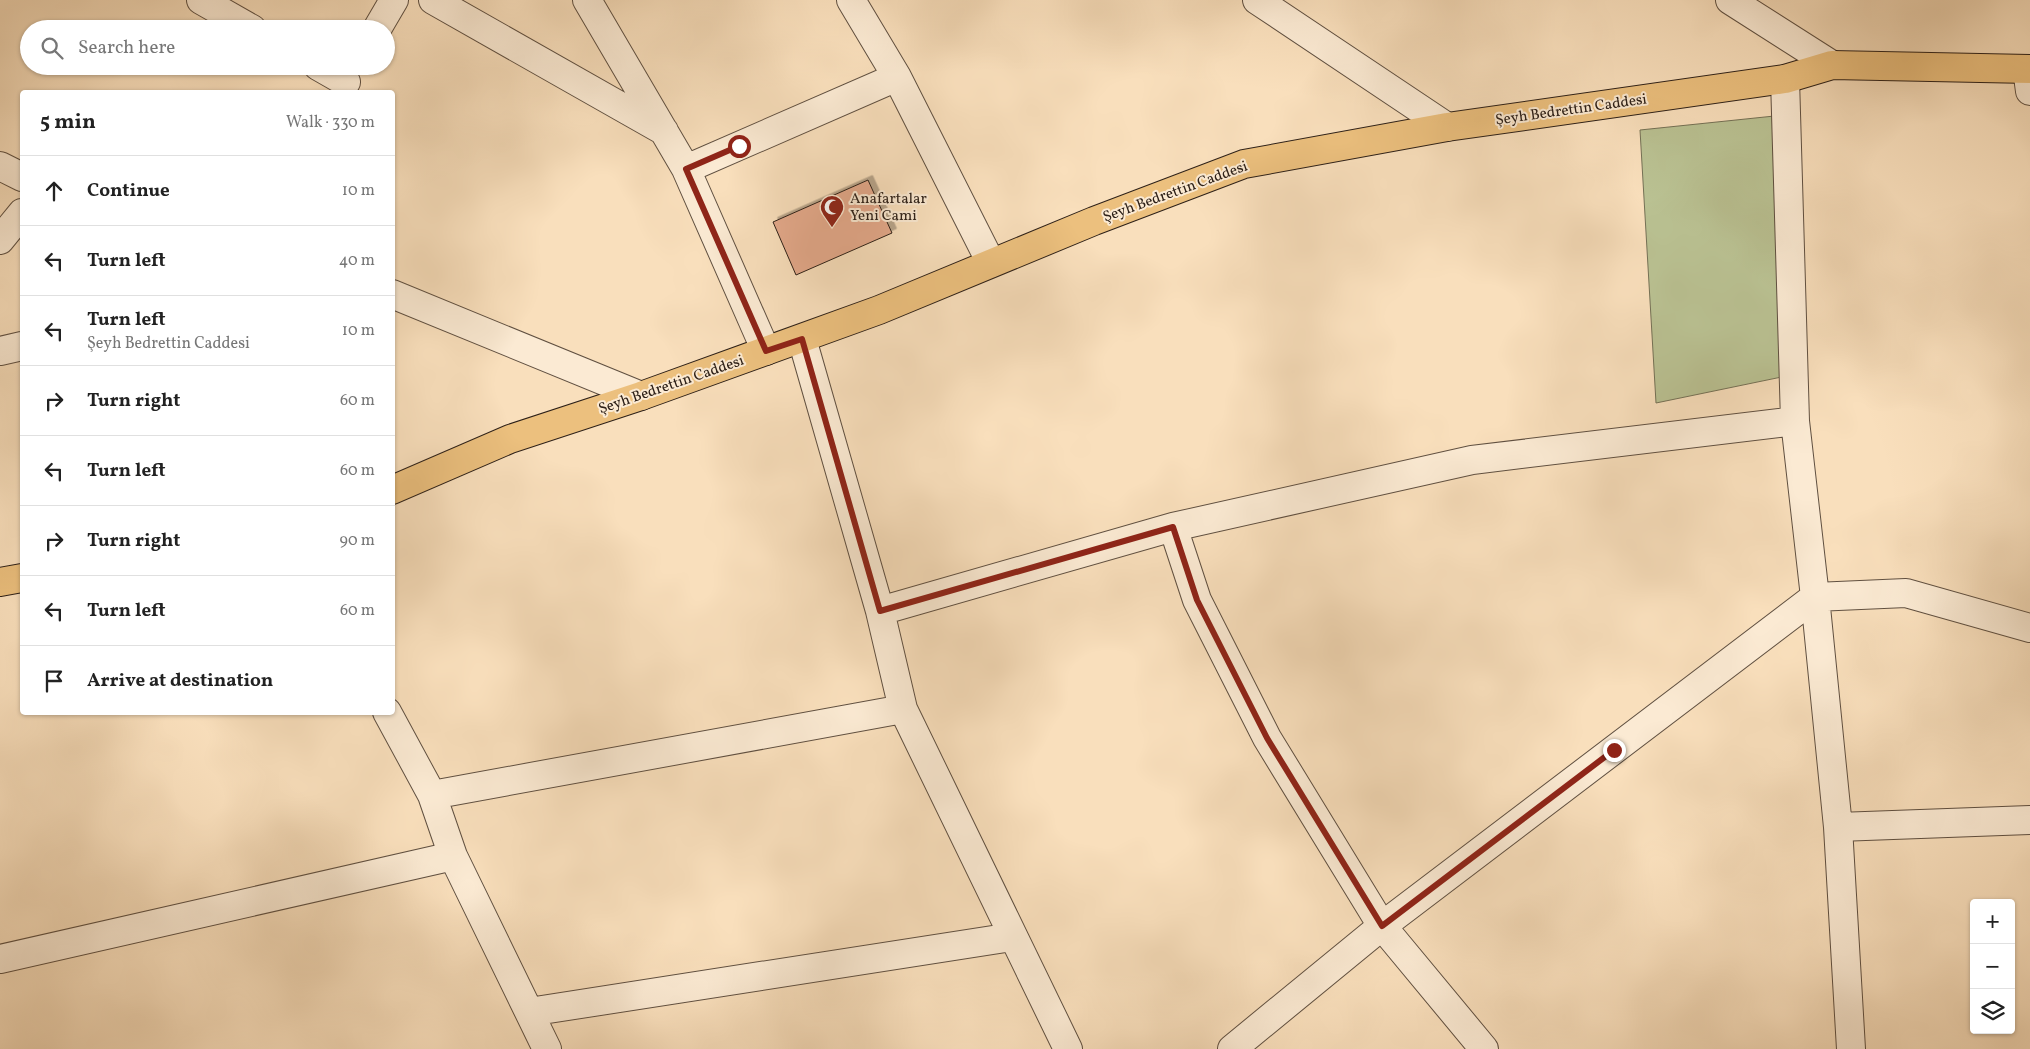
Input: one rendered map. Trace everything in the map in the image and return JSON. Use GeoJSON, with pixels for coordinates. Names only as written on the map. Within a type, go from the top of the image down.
{"type":"FeatureCollection","features":[{"type":"Feature","properties":{"kind":"main road","name":"Şeyh Bedrettin Caddesi"},"geometry":{"type":"LineString","coordinates":[[395,489],[510,439],[641,396],[879,310],[1094,221],[1244,164],[1446,127],[1785,79],[1832,65],[2029,76]]}},
{"type":"Feature","properties":{"kind":"main road"},"geometry":{"type":"LineString","coordinates":[[0,582],[20,578]]}},
{"type":"Feature","properties":{"kind":"street"},"geometry":{"type":"LineString","coordinates":[[201,0],[236,20]]}},
{"type":"Feature","properties":{"kind":"street"},"geometry":{"type":"LineString","coordinates":[[382,20],[394,0]]}},
{"type":"Feature","properties":{"kind":"street"},"geometry":{"type":"LineString","coordinates":[[433,0],[665,132]]}},
{"type":"Feature","properties":{"kind":"street"},"geometry":{"type":"LineString","coordinates":[[586,0],[686,169],[766,351]]}},
{"type":"Feature","properties":{"kind":"street"},"geometry":{"type":"LineString","coordinates":[[851,0],[897,77],[991,263]]}},
{"type":"Feature","properties":{"kind":"street"},"geometry":{"type":"LineString","coordinates":[[1257,0],[1446,127]]}},
{"type":"Feature","properties":{"kind":"street"},"geometry":{"type":"LineString","coordinates":[[1730,0],[1832,65]]}},
{"type":"Feature","properties":{"kind":"street"},"geometry":{"type":"LineString","coordinates":[[686,169],[897,77]]}},
{"type":"Feature","properties":{"kind":"street"},"geometry":{"type":"LineString","coordinates":[[1785,79],[1795,421],[1838,827],[1851,1049]]}},
{"type":"Feature","properties":{"kind":"street"},"geometry":{"type":"LineString","coordinates":[[0,166],[20,176]]}},
{"type":"Feature","properties":{"kind":"street"},"geometry":{"type":"LineString","coordinates":[[0,240],[20,215]]}},
{"type":"Feature","properties":{"kind":"street"},"geometry":{"type":"LineString","coordinates":[[395,295],[641,396]]}},
{"type":"Feature","properties":{"kind":"street"},"geometry":{"type":"LineString","coordinates":[[802,339],[880,611],[902,710],[1068,1049]]}},
{"type":"Feature","properties":{"kind":"street"},"geometry":{"type":"LineString","coordinates":[[0,351],[20,346]]}},
{"type":"Feature","properties":{"kind":"street"},"geometry":{"type":"LineString","coordinates":[[880,611],[1173,527],[1472,460],[1795,421]]}},
{"type":"Feature","properties":{"kind":"street"},"geometry":{"type":"LineString","coordinates":[[1173,527],[1197,600],[1267,738],[1382,926],[1484,1049]]}},
{"type":"Feature","properties":{"kind":"street"},"geometry":{"type":"LineString","coordinates":[[1232,1049],[1382,926],[1815,597],[1906,593],[2030,628]]}},
{"type":"Feature","properties":{"kind":"street"},"geometry":{"type":"LineString","coordinates":[[432,795],[902,710]]}},
{"type":"Feature","properties":{"kind":"street"},"geometry":{"type":"LineString","coordinates":[[389,715],[432,795],[454,856],[547,1049]]}},
{"type":"Feature","properties":{"kind":"street"},"geometry":{"type":"LineString","coordinates":[[1838,827],[2030,820]]}},
{"type":"Feature","properties":{"kind":"street"},"geometry":{"type":"LineString","coordinates":[[0,959],[454,856]]}},
{"type":"Feature","properties":{"kind":"street"},"geometry":{"type":"LineString","coordinates":[[529,1012],[1012,937]]}},
{"type":"Feature","properties":{"kind":"green space"},"geometry":{"type":"Polygon","coordinates":[[[1784,115],[1801,373],[1656,403],[1640,130],[1784,115]]]}},
{"type":"Feature","properties":{"kind":"building","name":"Anafartalar Yeni Cami"},"geometry":{"type":"Polygon","coordinates":[[[868,180],[892,233],[796,275],[773,222],[868,180]]]}},
{"type":"Feature","properties":{"kind":"place","name":"Anafartalar Yeni Cami"},"geometry":{"type":"Point","coordinates":[832,228]}},
{"type":"Feature","properties":{"kind":"route"},"geometry":{"type":"LineString","coordinates":[[739,146],[686,169],[766,351],[802,339],[880,611],[1173,527],[1197,600],[1267,738],[1382,926],[1614,750]]}}]}
